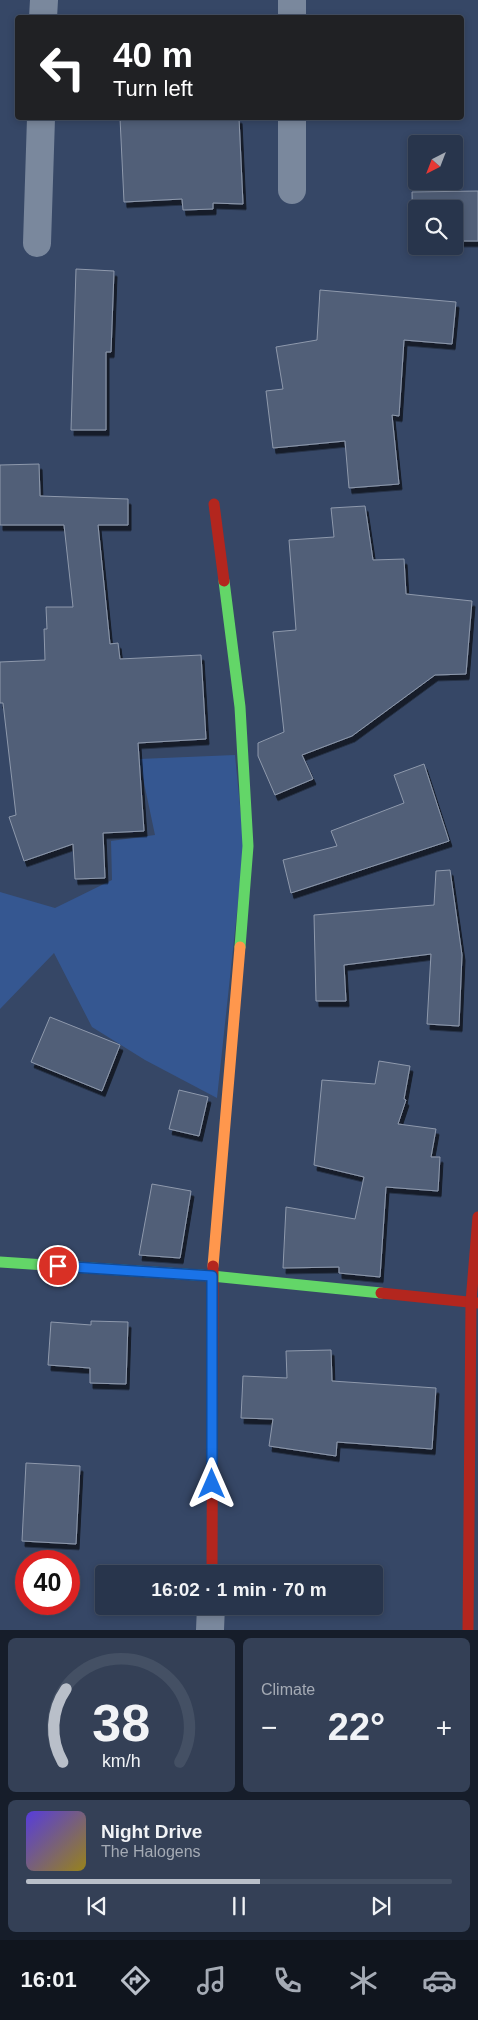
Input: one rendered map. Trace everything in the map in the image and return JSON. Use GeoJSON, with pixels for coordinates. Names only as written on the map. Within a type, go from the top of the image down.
{"type":"FeatureCollection","features":[{"type":"Feature","properties":{"kind":"street"},"geometry":{"type":"LineString","coordinates":[[43,15],[44,0]]}},
{"type":"Feature","properties":{"kind":"street"},"geometry":{"type":"LineString","coordinates":[[292,0],[292,15]]}},
{"type":"Feature","properties":{"kind":"street"},"geometry":{"type":"LineString","coordinates":[[37,243],[41,120]]}},
{"type":"Feature","properties":{"kind":"street"},"geometry":{"type":"LineString","coordinates":[[292,120],[292,190]]}},
{"type":"Feature","properties":{"kind":"street"},"geometry":{"type":"LineString","coordinates":[[212,1565],[212,1276],[248,846],[240,707],[214,504]]}},
{"type":"Feature","properties":{"kind":"street"},"geometry":{"type":"LineString","coordinates":[[468,1630],[474,1302],[478,1217]]}},
{"type":"Feature","properties":{"kind":"street"},"geometry":{"type":"LineString","coordinates":[[0,1262],[212,1276],[474,1302]]}},
{"type":"Feature","properties":{"kind":"street"},"geometry":{"type":"LineString","coordinates":[[210,1615],[210,1630]]}},
{"type":"Feature","properties":{"kind":"shaded area"},"geometry":{"type":"Polygon","coordinates":[[[235,755],[244,847],[217,1098],[145,1060],[92,1027],[54,953],[0,1009],[0,892],[55,908],[112,880],[111,841],[155,835],[139,759],[235,755]]]}},
{"type":"Feature","properties":{"kind":"building"},"geometry":{"type":"Polygon","coordinates":[[[120,120],[239,120],[243,204],[213,203],[213,209],[183,210],[182,199],[124,202],[120,120]]]}},
{"type":"Feature","properties":{"kind":"building"},"geometry":{"type":"Polygon","coordinates":[[[478,191],[478,241],[463,241],[463,200],[412,200],[412,192],[478,191]]]}},
{"type":"Feature","properties":{"kind":"building"},"geometry":{"type":"Polygon","coordinates":[[[76,269],[114,271],[111,352],[106,352],[106,430],[71,430],[76,269]]]}},
{"type":"Feature","properties":{"kind":"building"},"geometry":{"type":"Polygon","coordinates":[[[320,290],[456,302],[452,344],[404,340],[399,416],[392,415],[399,484],[349,488],[345,441],[273,448],[266,391],[283,389],[276,347],[317,340],[320,290]]]}},
{"type":"Feature","properties":{"kind":"building"},"geometry":{"type":"Polygon","coordinates":[[[39,464],[40,496],[128,499],[128,525],[98,525],[110,644],[118,643],[120,659],[201,655],[206,739],[138,743],[144,831],[103,833],[105,878],[75,879],[73,844],[24,861],[9,817],[16,815],[3,703],[0,703],[0,662],[45,660],[44,629],[47,629],[46,607],[73,607],[64,525],[0,525],[0,465],[39,464]]]}},
{"type":"Feature","properties":{"kind":"building"},"geometry":{"type":"Polygon","coordinates":[[[365,506],[373,560],[404,559],[406,594],[472,601],[466,674],[435,675],[352,736],[302,755],[313,779],[275,795],[258,756],[258,743],[284,732],[273,632],[296,630],[289,540],[334,537],[331,508],[365,506]]]}},
{"type":"Feature","properties":{"kind":"building"},"geometry":{"type":"Polygon","coordinates":[[[424,764],[449,841],[291,893],[283,860],[337,846],[331,831],[404,803],[394,775],[424,764]]]}},
{"type":"Feature","properties":{"kind":"building"},"geometry":{"type":"Polygon","coordinates":[[[450,870],[462,955],[459,1026],[427,1024],[431,954],[344,965],[346,1001],[316,1001],[314,915],[434,905],[436,871],[450,870]]]}},
{"type":"Feature","properties":{"kind":"building"},"geometry":{"type":"Polygon","coordinates":[[[50,1017],[120,1045],[102,1091],[31,1062],[50,1017]]]}},
{"type":"Feature","properties":{"kind":"building"},"geometry":{"type":"Polygon","coordinates":[[[379,1061],[410,1066],[404,1099],[406,1100],[398,1124],[436,1129],[431,1157],[440,1157],[438,1191],[386,1187],[380,1277],[339,1273],[339,1267],[283,1268],[286,1207],[355,1219],[364,1177],[314,1165],[322,1080],[375,1084],[379,1061]]]}},
{"type":"Feature","properties":{"kind":"building"},"geometry":{"type":"Polygon","coordinates":[[[179,1090],[208,1097],[199,1136],[169,1129],[179,1090]]]}},
{"type":"Feature","properties":{"kind":"building"},"geometry":{"type":"Polygon","coordinates":[[[152,1184],[191,1191],[180,1258],[139,1255],[152,1184]]]}},
{"type":"Feature","properties":{"kind":"building"},"geometry":{"type":"Polygon","coordinates":[[[91,1321],[128,1322],[126,1384],[90,1383],[90,1368],[48,1365],[51,1322],[91,1325],[91,1321]]]}},
{"type":"Feature","properties":{"kind":"building"},"geometry":{"type":"Polygon","coordinates":[[[331,1350],[332,1381],[436,1388],[432,1449],[337,1442],[336,1456],[269,1446],[273,1419],[241,1418],[243,1376],[287,1378],[286,1351],[331,1350]]]}},
{"type":"Feature","properties":{"kind":"building"},"geometry":{"type":"Polygon","coordinates":[[[26,1463],[80,1466],[76,1544],[22,1541],[26,1463]]]}},
{"type":"Feature","properties":{"kind":"traffic: fast"},"geometry":{"type":"LineString","coordinates":[[224,581],[240,707],[248,846],[240,947]]}},
{"type":"Feature","properties":{"kind":"traffic: fast"},"geometry":{"type":"LineString","coordinates":[[0,1262],[212,1276],[381,1293]]}},
{"type":"Feature","properties":{"kind":"traffic: slow"},"geometry":{"type":"LineString","coordinates":[[213,1266],[240,947]]}},
{"type":"Feature","properties":{"kind":"traffic: jam"},"geometry":{"type":"LineString","coordinates":[[214,504],[224,581]]}},
{"type":"Feature","properties":{"kind":"traffic: jam"},"geometry":{"type":"LineString","coordinates":[[468,1630],[471,1302],[478,1217]]}},
{"type":"Feature","properties":{"kind":"traffic: jam"},"geometry":{"type":"LineString","coordinates":[[212,1565],[213,1266]]}},
{"type":"Feature","properties":{"kind":"traffic: jam"},"geometry":{"type":"LineString","coordinates":[[381,1293],[478,1303]]}},
{"type":"Feature","properties":{"kind":"route"},"geometry":{"type":"LineString","coordinates":[[58,1266],[212,1276],[212,1484]]}}]}
